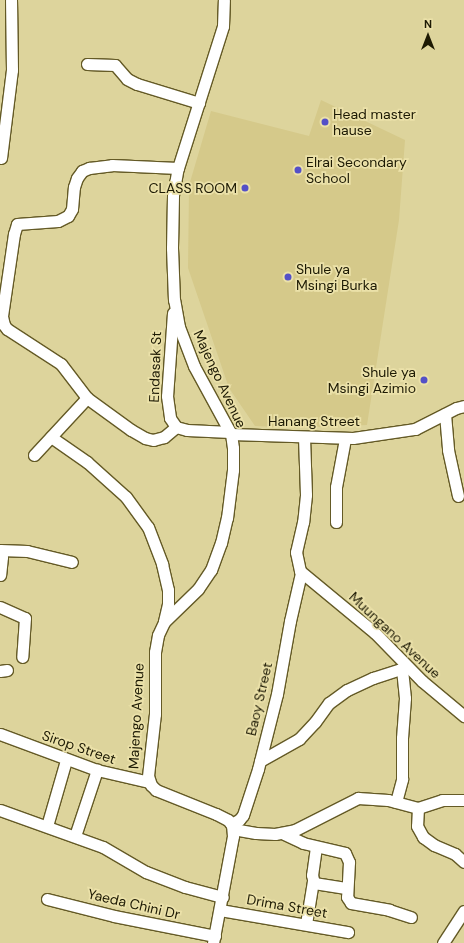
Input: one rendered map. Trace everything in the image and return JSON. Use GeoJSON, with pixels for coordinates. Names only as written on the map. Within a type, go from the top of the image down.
{"type":"FeatureCollection","features":[{"type":"Feature","properties":{"kind":"street"},"geometry":{"type":"LineString","coordinates":[[1,158],[11,77],[11,0]]}},
{"type":"Feature","properties":{"kind":"street","name":"Majengo Avenue"},"geometry":{"type":"LineString","coordinates":[[224,0],[223,26],[200,103],[178,168],[173,195],[172,240],[174,300],[178,321],[189,357],[230,433],[234,448],[233,470],[227,518],[217,556],[203,582],[164,622],[158,635],[155,646],[155,714],[148,768],[149,782],[156,790],[216,814],[228,820],[232,827]]}},
{"type":"Feature","properties":{"kind":"street"},"geometry":{"type":"LineString","coordinates":[[87,64],[115,65],[127,79],[136,84],[200,103]]}},
{"type":"Feature","properties":{"kind":"street"},"geometry":{"type":"LineString","coordinates":[[178,168],[112,165],[93,166],[81,173],[74,187],[72,209],[66,218],[58,221],[19,224],[16,226],[2,318],[5,327],[61,364],[87,398],[131,430],[149,440],[164,437],[176,427],[197,431],[230,433]]}},
{"type":"Feature","properties":{"kind":"street","name":"Endasak St"},"geometry":{"type":"LineString","coordinates":[[174,300],[167,396],[169,415],[176,427]]}},
{"type":"Feature","properties":{"kind":"street"},"geometry":{"type":"LineString","coordinates":[[34,455],[87,398]]}},
{"type":"Feature","properties":{"kind":"street","name":"Hanang Street"},"geometry":{"type":"LineString","coordinates":[[230,433],[345,439],[407,432],[456,408],[464,406]]}},
{"type":"Feature","properties":{"kind":"street"},"geometry":{"type":"LineString","coordinates":[[445,414],[448,450],[458,496]]}},
{"type":"Feature","properties":{"kind":"street"},"geometry":{"type":"LineString","coordinates":[[51,437],[87,462],[120,492],[148,527],[162,564],[168,590],[168,604],[164,622]]}},
{"type":"Feature","properties":{"kind":"street"},"geometry":{"type":"LineString","coordinates":[[301,573],[298,566],[296,552],[303,522],[306,495],[304,437]]}},
{"type":"Feature","properties":{"kind":"street"},"geometry":{"type":"LineString","coordinates":[[336,522],[336,487],[345,439]]}},
{"type":"Feature","properties":{"kind":"street"},"geometry":{"type":"LineString","coordinates":[[0,575],[2,562],[0,550],[27,551],[72,562]]}},
{"type":"Feature","properties":{"kind":"street","name":"Muungano Avenue"},"geometry":{"type":"LineString","coordinates":[[301,573],[375,633],[405,668],[464,716]]}},
{"type":"Feature","properties":{"kind":"street","name":"Baoy Street"},"geometry":{"type":"LineString","coordinates":[[232,827],[243,815],[260,762],[277,694],[290,621],[301,573]]}},
{"type":"Feature","properties":{"kind":"street"},"geometry":{"type":"LineString","coordinates":[[0,607],[25,618],[22,657]]}},
{"type":"Feature","properties":{"kind":"street"},"geometry":{"type":"LineString","coordinates":[[260,762],[298,739],[315,722],[329,703],[347,690],[373,678],[405,668],[402,779],[396,802]]}},
{"type":"Feature","properties":{"kind":"street","name":"Sirop Street"},"geometry":{"type":"LineString","coordinates":[[0,734],[96,770],[149,782]]}},
{"type":"Feature","properties":{"kind":"street"},"geometry":{"type":"LineString","coordinates":[[46,826],[66,760]]}},
{"type":"Feature","properties":{"kind":"street"},"geometry":{"type":"LineString","coordinates":[[75,836],[96,770]]}},
{"type":"Feature","properties":{"kind":"street"},"geometry":{"type":"LineString","coordinates":[[214,940],[220,910],[232,827],[256,833],[282,833],[307,825],[355,799],[364,798],[396,802],[418,808],[442,800],[464,800]]}},
{"type":"Feature","properties":{"kind":"street"},"geometry":{"type":"LineString","coordinates":[[418,808],[417,826],[423,837],[434,845],[455,854],[464,862]]}},
{"type":"Feature","properties":{"kind":"street"},"geometry":{"type":"LineString","coordinates":[[0,810],[107,848],[146,872],[184,887],[222,897]]}},
{"type":"Feature","properties":{"kind":"street"},"geometry":{"type":"LineString","coordinates":[[282,833],[303,843],[316,847],[342,851],[346,854],[348,857],[349,869],[346,888],[347,898],[351,903],[389,910],[411,917]]}},
{"type":"Feature","properties":{"kind":"street"},"geometry":{"type":"LineString","coordinates":[[306,924],[313,881],[312,874],[316,847]]}},
{"type":"Feature","properties":{"kind":"street"},"geometry":{"type":"LineString","coordinates":[[313,881],[318,885],[346,888]]}},
{"type":"Feature","properties":{"kind":"street","name":"Yaeda Chini Dr"},"geometry":{"type":"LineString","coordinates":[[47,900],[214,940]]}},
{"type":"Feature","properties":{"kind":"street","name":"Drima Street"},"geometry":{"type":"LineString","coordinates":[[220,910],[348,932]]}},
{"type":"Feature","properties":{"kind":"street"},"geometry":{"type":"LineString","coordinates":[[444,943],[464,911]]}},
{"type":"Feature","properties":{"kind":"shaded area"},"geometry":{"type":"Polygon","coordinates":[[[321,100],[405,140],[399,220],[367,425],[296,428],[255,426],[229,388],[188,268],[189,190],[197,191],[188,189],[211,111],[309,136],[321,100]]]}},
{"type":"Feature","properties":{"kind":"place","name":"Head master hause"},"geometry":{"type":"Point","coordinates":[325,122]}},
{"type":"Feature","properties":{"kind":"place","name":"Elrai Secondary School"},"geometry":{"type":"Point","coordinates":[298,170]}},
{"type":"Feature","properties":{"kind":"place","name":"CLASS ROOM"},"geometry":{"type":"Point","coordinates":[245,188]}},
{"type":"Feature","properties":{"kind":"place","name":"Shule ya Msingi Burka"},"geometry":{"type":"Point","coordinates":[288,277]}},
{"type":"Feature","properties":{"kind":"place","name":"Shule ya Msingi Azimio"},"geometry":{"type":"Point","coordinates":[424,380]}}]}
